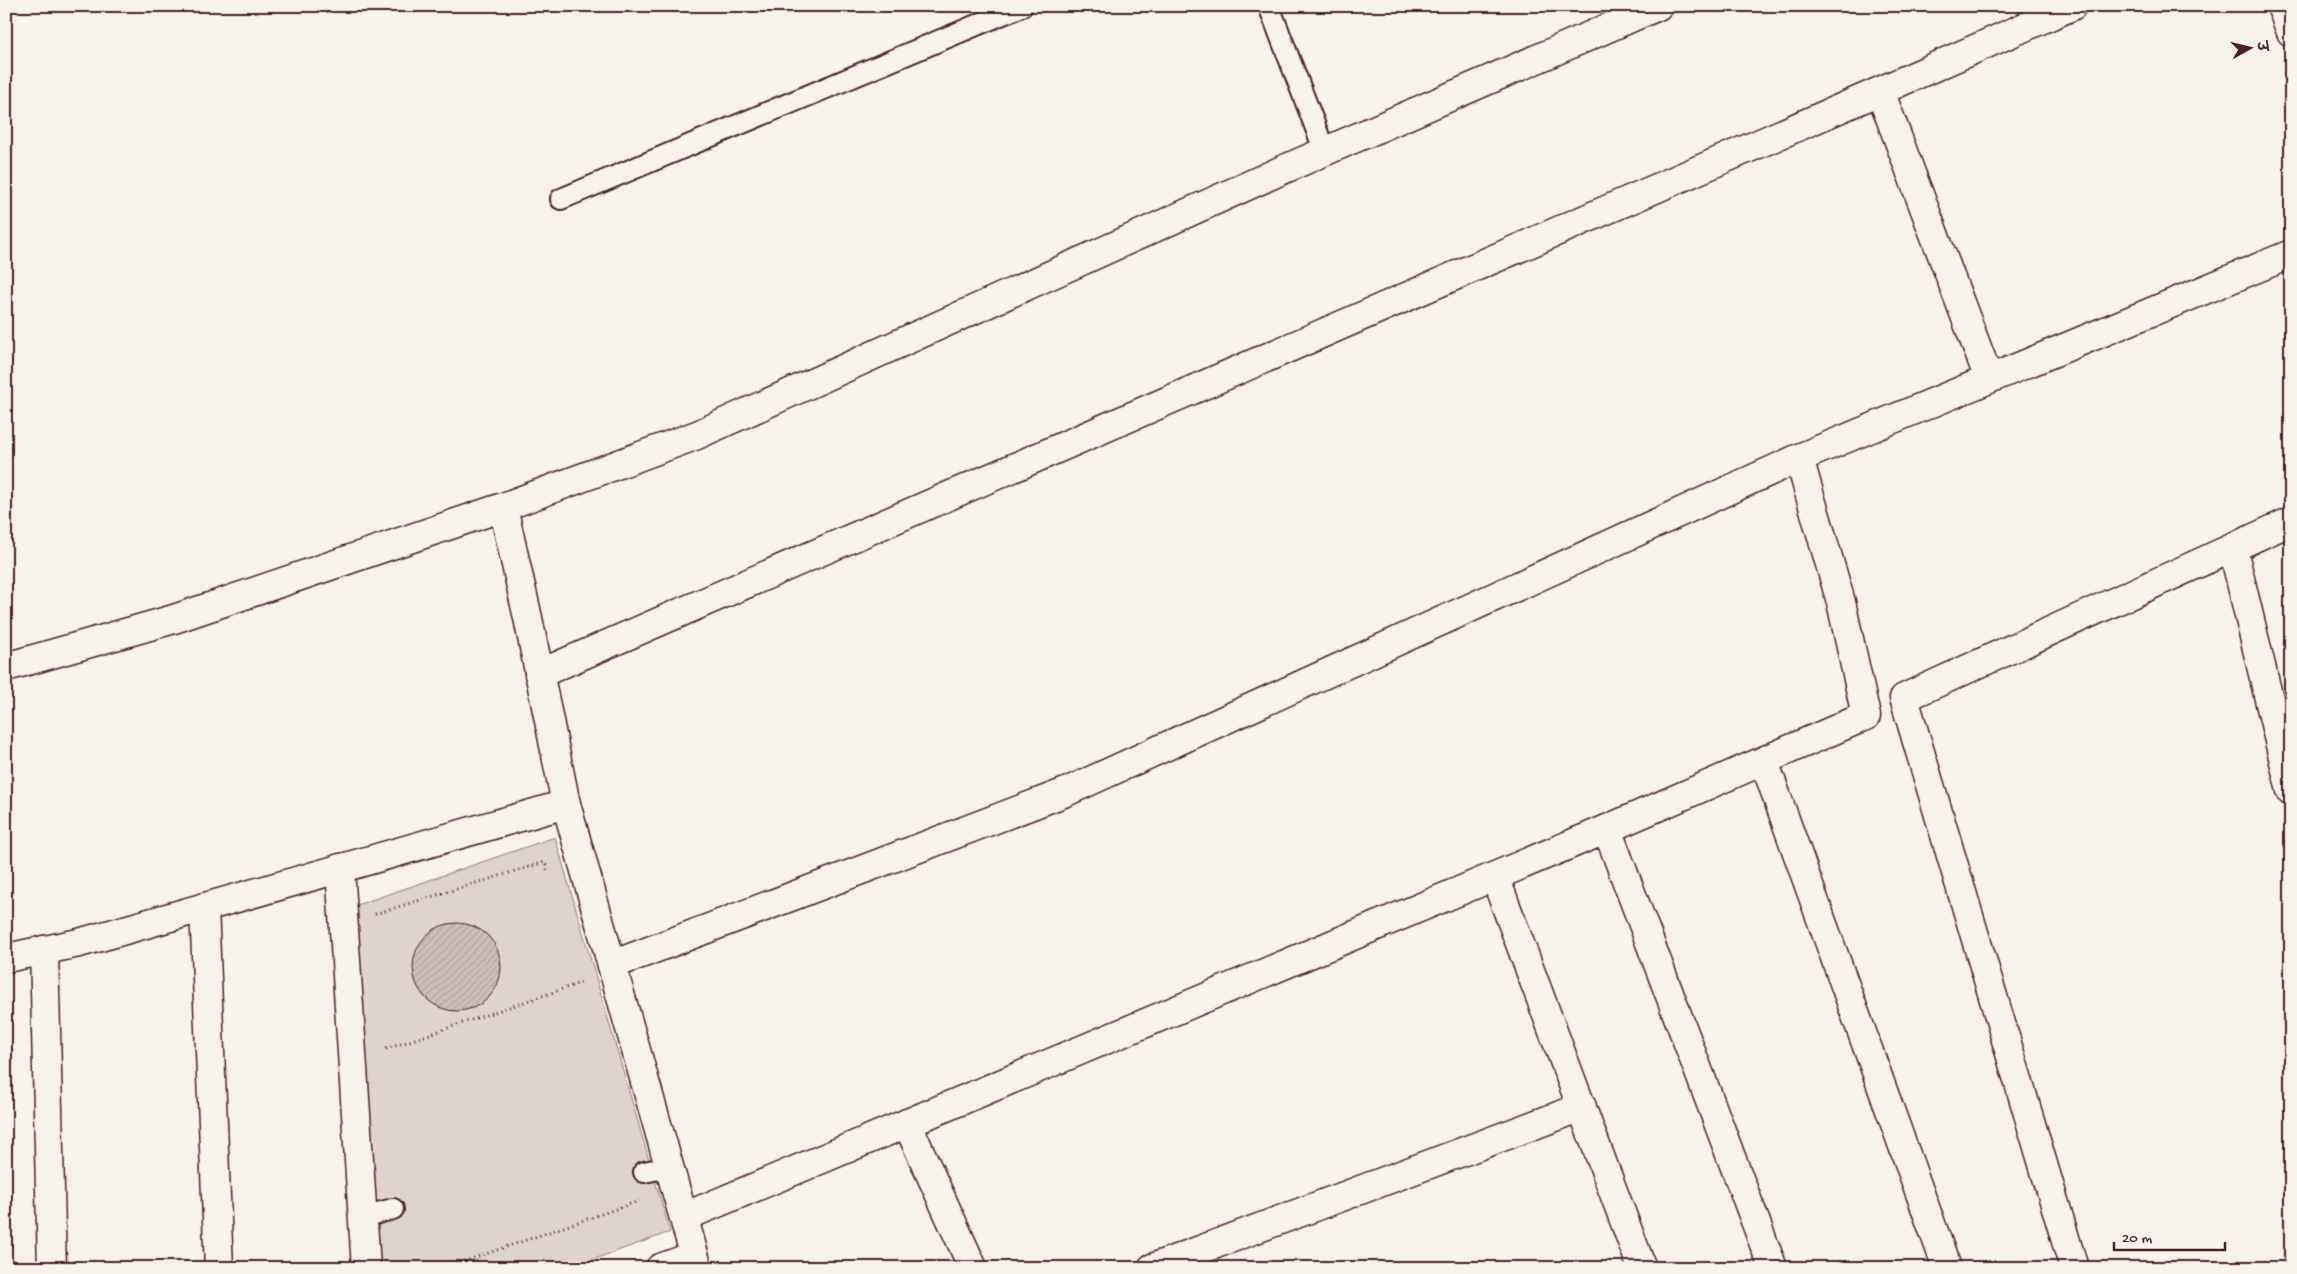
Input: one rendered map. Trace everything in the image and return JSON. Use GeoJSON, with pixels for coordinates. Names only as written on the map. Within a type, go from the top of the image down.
{"type":"FeatureCollection","features":[{"type":"Feature","properties":{"kind":"street"},"geometry":{"type":"LineString","coordinates":[[6,667],[174,619],[503,507],[697,435],[1324,152],[1658,6]]}},
{"type":"Feature","properties":{"kind":"street"},"geometry":{"type":"LineString","coordinates":[[539,674],[2072,6]]}},
{"type":"Feature","properties":{"kind":"street"},"geometry":{"type":"LineString","coordinates":[[2281,6],[2291,32]]}},
{"type":"Feature","properties":{"kind":"street"},"geometry":{"type":"LineString","coordinates":[[1880,91],[1989,379]]}},
{"type":"Feature","properties":{"kind":"street"},"geometry":{"type":"LineString","coordinates":[[612,965],[1066,792],[1799,458],[2291,254]]}},
{"type":"Feature","properties":{"kind":"street"},"geometry":{"type":"LineString","coordinates":[[1799,458],[1841,602],[1866,716]]}},
{"type":"Feature","properties":{"kind":"street"},"geometry":{"type":"LineString","coordinates":[[503,507],[566,804],[612,965],[657,1169],[684,1217],[696,1262],[660,1268]]}},
{"type":"Feature","properties":{"kind":"street"},"geometry":{"type":"LineString","coordinates":[[684,1217],[1608,829],[1866,716],[2291,521]]}},
{"type":"Feature","properties":{"kind":"street"},"geometry":{"type":"LineString","coordinates":[[2233,549],[2291,791]]}},
{"type":"Feature","properties":{"kind":"street"},"geometry":{"type":"LineString","coordinates":[[1904,698],[2074,1268]]}},
{"type":"Feature","properties":{"kind":"street"},"geometry":{"type":"LineString","coordinates":[[1764,761],[1947,1268]]}},
{"type":"Feature","properties":{"kind":"street"},"geometry":{"type":"LineString","coordinates":[[6,958],[79,943],[566,804]]}},
{"type":"Feature","properties":{"kind":"street"},"geometry":{"type":"LineString","coordinates":[[1608,829],[1773,1268]]}},
{"type":"Feature","properties":{"kind":"street"},"geometry":{"type":"LineString","coordinates":[[340,868],[366,1268]]}},
{"type":"Feature","properties":{"kind":"street"},"geometry":{"type":"LineString","coordinates":[[1495,877],[1642,1268]]}},
{"type":"Feature","properties":{"kind":"street"},"geometry":{"type":"LineString","coordinates":[[204,907],[219,1268]]}},
{"type":"Feature","properties":{"kind":"street"},"geometry":{"type":"LineString","coordinates":[[44,950],[52,1268]]}},
{"type":"Feature","properties":{"kind":"street"},"geometry":{"type":"LineString","coordinates":[[1152,1268],[1582,1107]]}},
{"type":"Feature","properties":{"kind":"street"},"geometry":{"type":"LineString","coordinates":[[907,1124],[973,1268]]}},
{"type":"Feature","properties":{"kind":"lane"},"geometry":{"type":"LineString","coordinates":[[561,199],[1022,6]]}},
{"type":"Feature","properties":{"kind":"lane"},"geometry":{"type":"LineString","coordinates":[[1268,6],[1324,152]]}},
{"type":"Feature","properties":{"kind":"lane"},"geometry":{"type":"LineString","coordinates":[[362,1217],[393,1209]]}},
{"type":"Feature","properties":{"kind":"path"},"geometry":{"type":"LineString","coordinates":[[368,916],[545,862],[551,880]]}},
{"type":"Feature","properties":{"kind":"path"},"geometry":{"type":"LineString","coordinates":[[381,1051],[584,982],[612,965]]}},
{"type":"Feature","properties":{"kind":"path"},"geometry":{"type":"LineString","coordinates":[[581,972],[587,991]]}},
{"type":"Feature","properties":{"kind":"path"},"geometry":{"type":"LineString","coordinates":[[445,1268],[652,1196],[657,1169]]}},
{"type":"Feature","properties":{"kind":"shaded area"},"geometry":{"type":"Polygon","coordinates":[[[555,837],[670,1232],[570,1268],[379,1268],[354,906],[555,837]]]}},
{"type":"Feature","properties":{"kind":"building"},"geometry":{"type":"Polygon","coordinates":[[[448,923],[466,923],[482,930],[494,942],[501,958],[501,976],[494,992],[482,1004],[466,1011],[448,1011],[432,1004],[420,992],[413,976],[413,958],[420,942],[432,930],[448,923]]]}}]}
